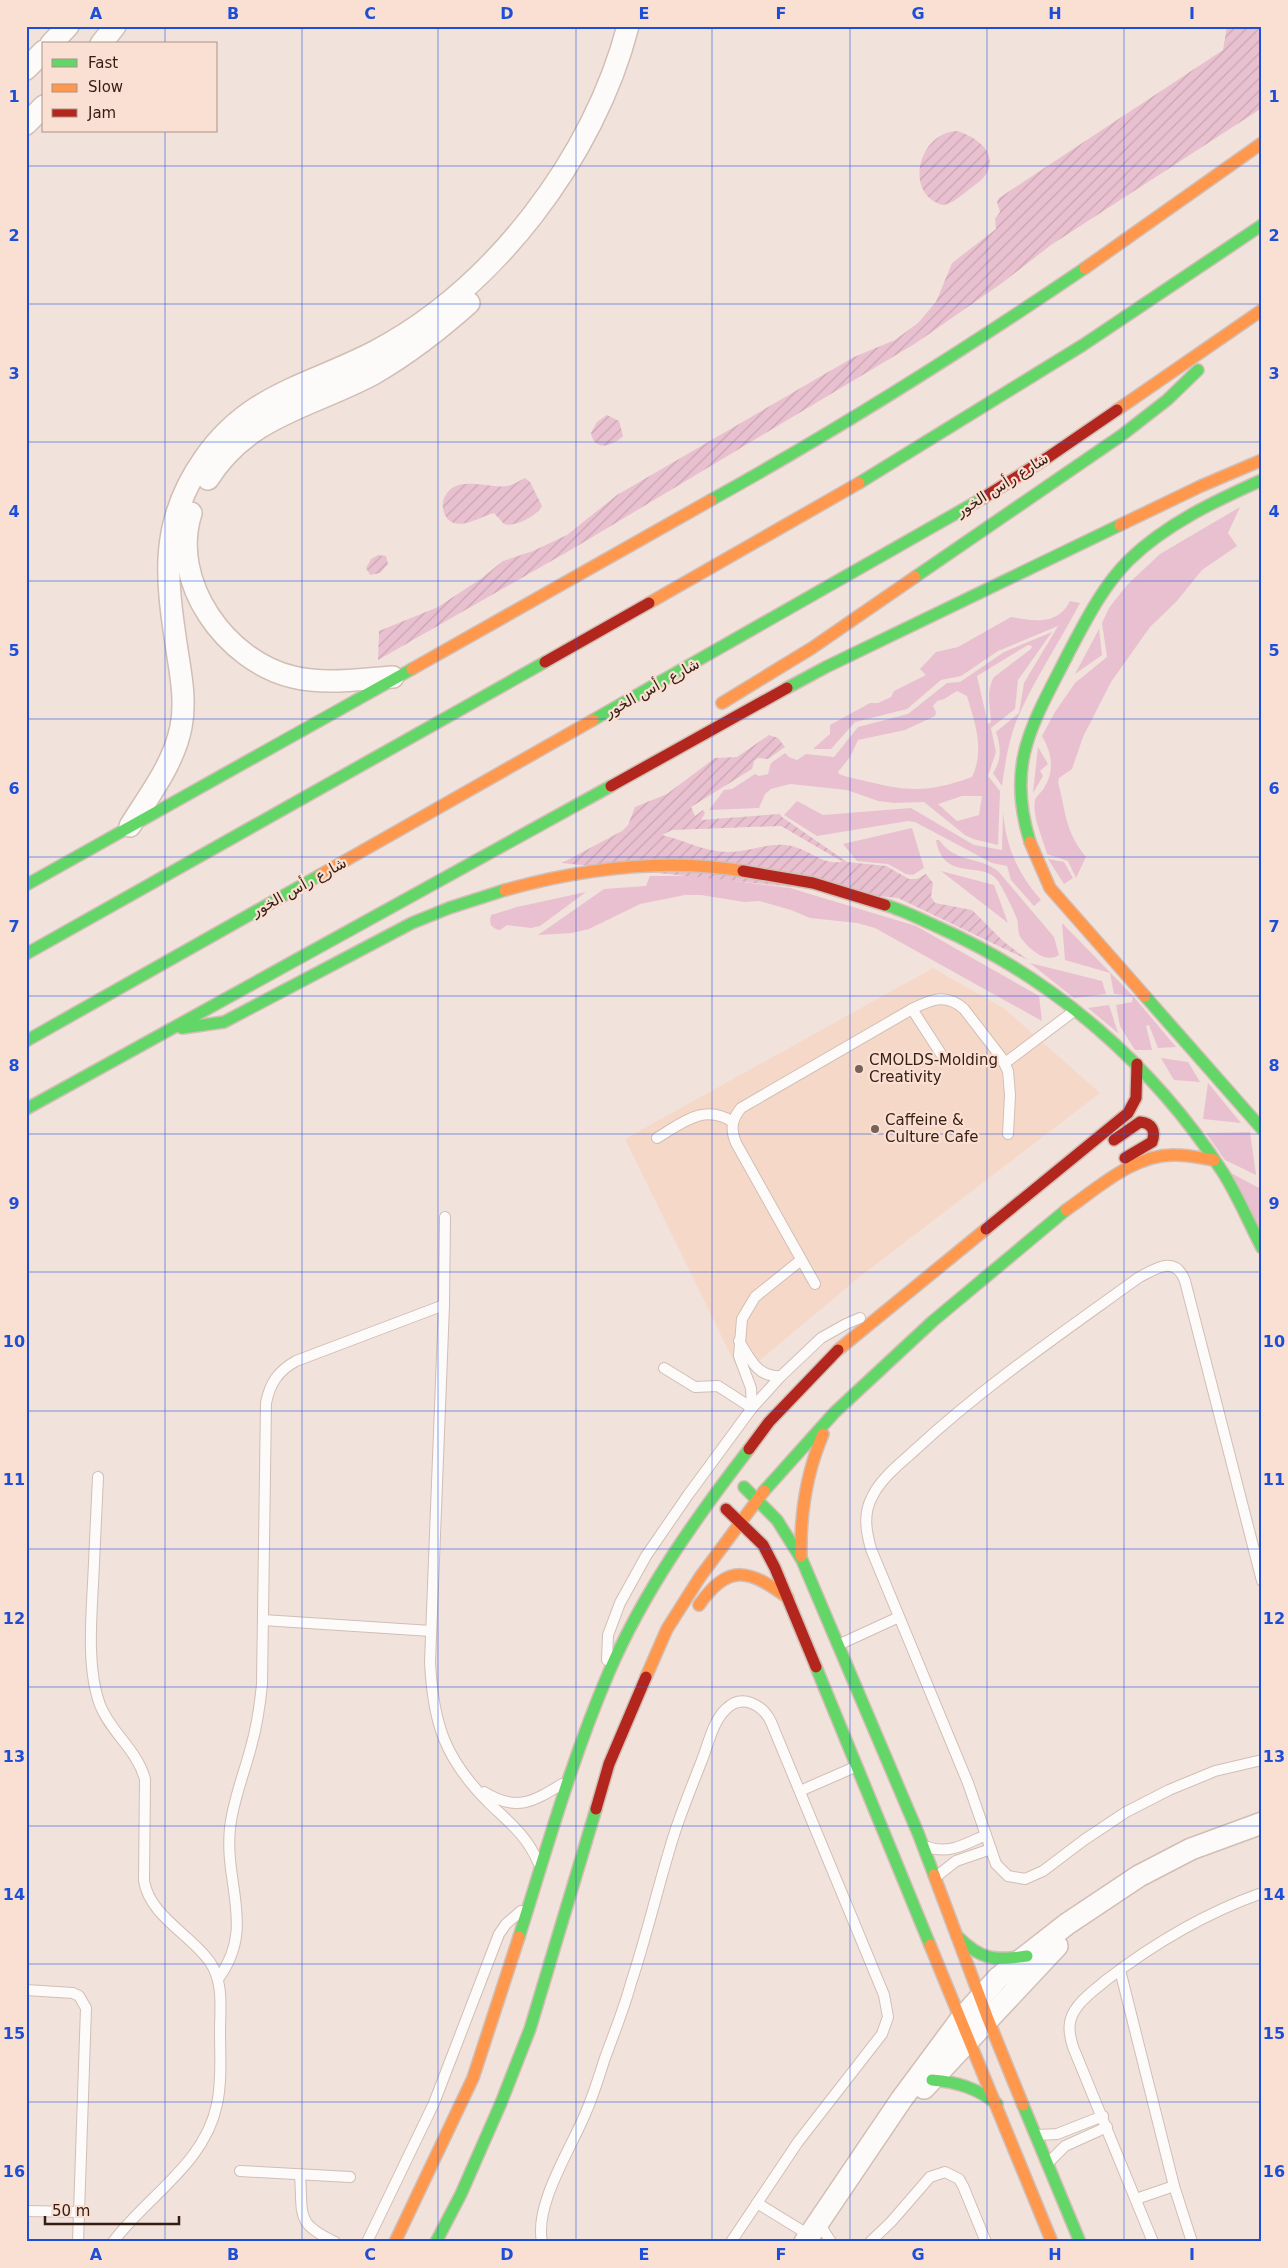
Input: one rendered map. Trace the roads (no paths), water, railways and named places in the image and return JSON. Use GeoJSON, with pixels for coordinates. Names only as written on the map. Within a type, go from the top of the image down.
{"type":"FeatureCollection","features":[{"type":"Feature","properties":{"kind":"main road"},"geometry":{"type":"LineString","coordinates":[[26,885],[400,677],[776,464],[888,397],[1113,250],[1262,143]]}},
{"type":"Feature","properties":{"kind":"main road"},"geometry":{"type":"LineString","coordinates":[[26,954],[861,482],[1057,362],[1262,225]]}},
{"type":"Feature","properties":{"kind":"main road","name":"شارع رأس الخور"},"geometry":{"type":"LineString","coordinates":[[26,1041],[969,507],[1047,458],[1262,310]]}},
{"type":"Feature","properties":{"kind":"main road"},"geometry":{"type":"LineString","coordinates":[[713,709],[812,648],[1122,435],[1193,377],[1235,330]]}},
{"type":"Feature","properties":{"kind":"main road"},"geometry":{"type":"LineString","coordinates":[[26,1109],[826,666],[910,624],[1201,486],[1262,460]]}},
{"type":"Feature","properties":{"kind":"main road"},"geometry":{"type":"LineString","coordinates":[[1262,480],[1206,508],[1159,536],[1129,561],[1113,578],[1087,616],[1032,725],[1022,764],[1020,803],[1031,852],[1050,888],[1262,1129]]}},
{"type":"Feature","properties":{"kind":"main road"},"geometry":{"type":"LineString","coordinates":[[615,782],[633,760]]}},
{"type":"Feature","properties":{"kind":"main road"},"geometry":{"type":"LineString","coordinates":[[168,1029],[206,1026],[224,1022],[412,923],[476,897],[547,878],[656,867],[709,867],[758,872],[822,886],[898,908],[971,941],[1026,974],[1077,1009],[1137,1064],[1193,1128],[1237,1198],[1262,1248]]}},
{"type":"Feature","properties":{"kind":"main road"},"geometry":{"type":"LineString","coordinates":[[395,2242],[473,2078],[505,1984],[568,1780],[609,1672],[649,1593],[696,1518],[748,1448],[795,1393],[836,1351],[880,1312],[1118,1123],[1132,1107],[1137,1089],[1137,1064]]}},
{"type":"Feature","properties":{"kind":"main road"},"geometry":{"type":"LineString","coordinates":[[1069,1162],[1088,1159],[1140,1122],[1150,1124],[1155,1132],[1149,1145],[1117,1163],[1088,1184],[1082,1193],[1082,1199]]}},
{"type":"Feature","properties":{"kind":"main road"},"geometry":{"type":"LineString","coordinates":[[436,2242],[501,2103],[530,2030],[609,1764],[642,1685],[668,1629],[700,1577],[740,1521],[768,1486],[835,1412],[984,1276],[1082,1199],[1120,1172],[1146,1160],[1174,1155],[1214,1160]]}},
{"type":"Feature","properties":{"kind":"main road"},"geometry":{"type":"LineString","coordinates":[[846,1358],[867,1334],[880,1312]]}},
{"type":"Feature","properties":{"kind":"main road"},"geometry":{"type":"LineString","coordinates":[[802,1560],[801,1520],[806,1481],[818,1446],[835,1412]]}},
{"type":"Feature","properties":{"kind":"main road"},"geometry":{"type":"LineString","coordinates":[[729,1473],[786,1530],[802,1560],[922,1844],[988,2019],[1080,2242]]}},
{"type":"Feature","properties":{"kind":"main road"},"geometry":{"type":"LineString","coordinates":[[741,1487],[768,1486]]}},
{"type":"Feature","properties":{"kind":"main road"},"geometry":{"type":"LineString","coordinates":[[740,1521],[741,1487]]}},
{"type":"Feature","properties":{"kind":"main road"},"geometry":{"type":"LineString","coordinates":[[712,1497],[740,1521],[769,1555],[855,1767],[997,2104],[1052,2242]]}},
{"type":"Feature","properties":{"kind":"main road"},"geometry":{"type":"LineString","coordinates":[[696,1518],[708,1517],[712,1520]]}},
{"type":"Feature","properties":{"kind":"main road"},"geometry":{"type":"LineString","coordinates":[[695,1611],[712,1585],[722,1578],[733,1575],[749,1575],[763,1580],[788,1598]]}},
{"type":"Feature","properties":{"kind":"main road"},"geometry":{"type":"LineString","coordinates":[[645,1651],[677,1591]]}},
{"type":"Feature","properties":{"kind":"main road"},"geometry":{"type":"LineString","coordinates":[[642,1685],[670,1653]]}},
{"type":"Feature","properties":{"kind":"main road"},"geometry":{"type":"LineString","coordinates":[[609,1764],[611,1734],[620,1709]]}},
{"type":"Feature","properties":{"kind":"main road"},"geometry":{"type":"LineString","coordinates":[[955,1934],[972,1951],[986,1958],[1004,1960],[1027,1956]]}},
{"type":"Feature","properties":{"kind":"main road"},"geometry":{"type":"LineString","coordinates":[[932,2080],[957,2081],[968,2085],[979,2090],[997,2104]]}},
{"type":"Feature","properties":{"kind":"main road"},"geometry":{"type":"LineString","coordinates":[[458,2227],[460,2194]]}},
{"type":"Feature","properties":{"kind":"street"},"geometry":{"type":"LineString","coordinates":[[53,42],[68,26]]}},
{"type":"Feature","properties":{"kind":"street"},"geometry":{"type":"LineString","coordinates":[[103,42],[115,26]]}},
{"type":"Feature","properties":{"kind":"street"},"geometry":{"type":"LineString","coordinates":[[129,828],[170,760],[182,725],[183,687],[169,596],[168,574],[172,532],[178,511],[194,474],[224,435],[251,410],[272,398],[383,347],[433,314],[484,268],[544,201],[584,140],[612,79],[628,26]]}},
{"type":"Feature","properties":{"kind":"street"},"geometry":{"type":"LineString","coordinates":[[400,677],[321,682],[306,680],[270,669],[237,648],[205,608],[190,574],[186,556],[186,543],[188,523],[194,503],[224,457],[254,431],[288,411],[348,387],[402,356],[464,307],[507,265],[557,205],[598,137],[632,62],[643,26]]}},
{"type":"Feature","properties":{"kind":"street"},"geometry":{"type":"LineString","coordinates":[[26,69],[42,53]]}},
{"type":"Feature","properties":{"kind":"street"},"geometry":{"type":"LineString","coordinates":[[26,124],[42,108]]}},
{"type":"Feature","properties":{"kind":"street"},"geometry":{"type":"LineString","coordinates":[[811,2233],[893,2113],[961,2019],[998,1978],[1067,1924],[1162,1863],[1222,1836],[1262,1823]]}},
{"type":"Feature","properties":{"kind":"street"},"geometry":{"type":"LineString","coordinates":[[893,2113],[909,2102],[932,2080],[1070,1932],[1077,1919]]}},
{"type":"Feature","properties":{"kind":"lane"},"geometry":{"type":"LineString","coordinates":[[815,1284],[736,1143],[732,1129],[733,1122],[736,1114],[748,1103],[912,1009],[937,998],[948,998],[957,1002],[964,1009],[1005,1063],[1010,1082],[1008,1134]]}},
{"type":"Feature","properties":{"kind":"lane"},"geometry":{"type":"LineString","coordinates":[[912,1009],[943,1057]]}},
{"type":"Feature","properties":{"kind":"lane"},"geometry":{"type":"LineString","coordinates":[[1005,1063],[1077,1009]]}},
{"type":"Feature","properties":{"kind":"lane"},"geometry":{"type":"LineString","coordinates":[[657,1138],[697,1115],[715,1114],[733,1122]]}},
{"type":"Feature","properties":{"kind":"lane"},"geometry":{"type":"LineString","coordinates":[[445,1217],[444,1305],[431,1631],[431,1684],[438,1726],[456,1765],[471,1784],[526,1839],[540,1868]]}},
{"type":"Feature","properties":{"kind":"lane"},"geometry":{"type":"LineString","coordinates":[[752,1408],[751,1388],[739,1356],[742,1319],[754,1297],[801,1260]]}},
{"type":"Feature","properties":{"kind":"lane"},"geometry":{"type":"LineString","coordinates":[[1262,1581],[1185,1281],[1182,1273],[1175,1267],[1166,1265],[1138,1278],[1000,1380],[933,1434],[880,1484],[871,1498],[866,1515],[866,1532],[871,1549],[968,1783],[996,1864],[1008,1876],[1025,1879],[1033,1877],[1119,1817],[1168,1790],[1215,1771],[1262,1760]]}},
{"type":"Feature","properties":{"kind":"lane"},"geometry":{"type":"LineString","coordinates":[[218,1979],[232,1956],[238,1931],[229,1860],[230,1829],[234,1806],[252,1747],[260,1705],[266,1403],[273,1380],[287,1366],[296,1361],[444,1305]]}},
{"type":"Feature","properties":{"kind":"lane"},"geometry":{"type":"LineString","coordinates":[[609,1672],[606,1652],[608,1634],[620,1602],[665,1526],[752,1408],[781,1376],[816,1343],[833,1330],[858,1318],[880,1312]]}},
{"type":"Feature","properties":{"kind":"lane"},"geometry":{"type":"LineString","coordinates":[[739,1341],[760,1371],[770,1376],[781,1376]]}},
{"type":"Feature","properties":{"kind":"lane"},"geometry":{"type":"LineString","coordinates":[[664,1368],[695,1387],[718,1386],[752,1408]]}},
{"type":"Feature","properties":{"kind":"lane"},"geometry":{"type":"LineString","coordinates":[[98,1477],[91,1625],[96,1692],[106,1718],[133,1751],[141,1764],[145,1779],[144,1881],[147,1895],[156,1907],[209,1961],[218,1979],[220,1998],[220,2086],[211,2125],[202,2144],[189,2160],[134,2217],[113,2242]]}},
{"type":"Feature","properties":{"kind":"lane"},"geometry":{"type":"LineString","coordinates":[[838,1645],[898,1617]]}},
{"type":"Feature","properties":{"kind":"lane"},"geometry":{"type":"LineString","coordinates":[[263,1620],[431,1631]]}},
{"type":"Feature","properties":{"kind":"lane"},"geometry":{"type":"LineString","coordinates":[[542,2242],[539,2230],[542,2214],[558,2172],[586,2112],[632,1984],[673,1837],[716,1726],[726,1709],[736,1703],[747,1702],[758,1705],[766,1712],[884,1995],[888,2017],[877,2040],[798,2142],[732,2242]]}},
{"type":"Feature","properties":{"kind":"lane"},"geometry":{"type":"LineString","coordinates":[[800,1791],[855,1767]]}},
{"type":"Feature","properties":{"kind":"lane"},"geometry":{"type":"LineString","coordinates":[[471,1784],[500,1801],[520,1804],[542,1796],[568,1780]]}},
{"type":"Feature","properties":{"kind":"lane"},"geometry":{"type":"LineString","coordinates":[[922,1844],[929,1848],[945,1850],[986,1835]]}},
{"type":"Feature","properties":{"kind":"lane"},"geometry":{"type":"LineString","coordinates":[[935,1878],[956,1861],[991,1849]]}},
{"type":"Feature","properties":{"kind":"lane"},"geometry":{"type":"LineString","coordinates":[[1152,2242],[1073,2047],[1069,2028],[1075,2009],[1081,2001],[1120,1970],[1162,1941],[1205,1917],[1262,1892]]}},
{"type":"Feature","properties":{"kind":"lane"},"geometry":{"type":"LineString","coordinates":[[367,2242],[434,2103],[499,1934],[515,1915],[528,1907]]}},
{"type":"Feature","properties":{"kind":"lane"},"geometry":{"type":"LineString","coordinates":[[1120,1970],[1174,2186],[1192,2242]]}},
{"type":"Feature","properties":{"kind":"lane"},"geometry":{"type":"LineString","coordinates":[[26,1990],[72,1992],[79,1996],[86,2008],[78,2242]]}},
{"type":"Feature","properties":{"kind":"lane"},"geometry":{"type":"LineString","coordinates":[[1036,2134],[1057,2134],[1102,2116]]}},
{"type":"Feature","properties":{"kind":"lane"},"geometry":{"type":"LineString","coordinates":[[1048,2164],[1052,2157],[1065,2146],[1107,2128]]}},
{"type":"Feature","properties":{"kind":"lane"},"geometry":{"type":"LineString","coordinates":[[240,2170],[350,2177]]}},
{"type":"Feature","properties":{"kind":"lane"},"geometry":{"type":"LineString","coordinates":[[870,2242],[891,2222],[930,2177],[945,2172],[959,2179],[986,2242]]}},
{"type":"Feature","properties":{"kind":"lane"},"geometry":{"type":"LineString","coordinates":[[300,2175],[305,2221],[316,2233],[335,2242]]}},
{"type":"Feature","properties":{"kind":"lane"},"geometry":{"type":"LineString","coordinates":[[1136,2199],[1174,2186]]}},
{"type":"Feature","properties":{"kind":"lane"},"geometry":{"type":"LineString","coordinates":[[758,2203],[831,2242]]}},
{"type":"Feature","properties":{"kind":"lane"},"geometry":{"type":"LineString","coordinates":[[26,2211],[79,2212]]}},
{"type":"Feature","properties":{"kind":"place","name":"CMOLDS-Molding Creativity"},"geometry":{"type":"Point","coordinates":[859,1069]}},
{"type":"Feature","properties":{"kind":"place","name":"Caffeine & Culture Cafe"},"geometry":{"type":"Point","coordinates":[875,1129]}}]}
